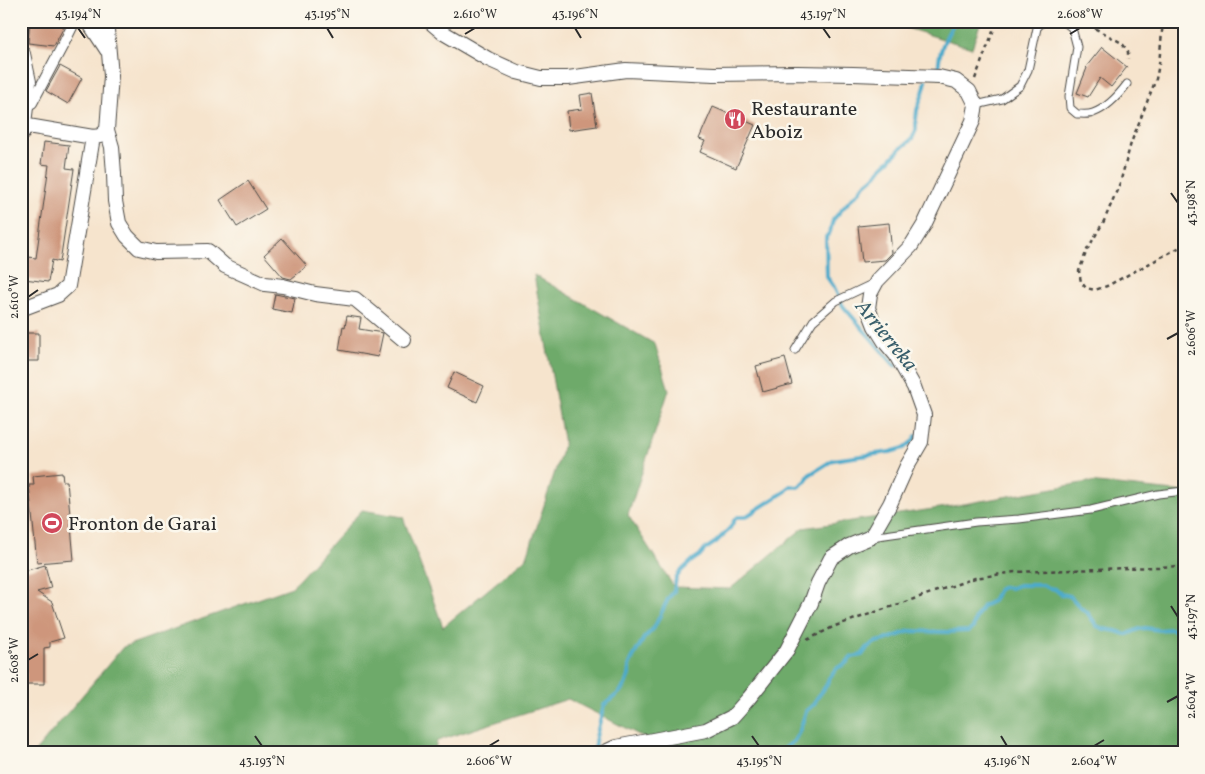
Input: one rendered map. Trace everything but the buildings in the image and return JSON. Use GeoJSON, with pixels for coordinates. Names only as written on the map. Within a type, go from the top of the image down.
{"type":"FeatureCollection","features":[{"type":"Feature","properties":{"kind":"street"},"geometry":{"type":"LineString","coordinates":[[32,103],[74,21]]}},
{"type":"Feature","properties":{"kind":"street"},"geometry":{"type":"LineString","coordinates":[[88,21],[109,52]]}},
{"type":"Feature","properties":{"kind":"street"},"geometry":{"type":"LineString","coordinates":[[108,21],[111,76],[107,130],[112,147],[115,201],[119,223],[126,236],[139,248],[156,252],[208,251],[225,266],[265,284],[284,286],[315,294],[355,299],[404,340]]}},
{"type":"Feature","properties":{"kind":"street"},"geometry":{"type":"LineString","coordinates":[[429,21],[442,32],[488,59],[517,72],[541,78],[568,78],[626,70],[714,74],[825,73],[932,77],[956,81],[969,91],[976,105],[973,121],[924,225],[911,246],[877,281],[870,294],[868,308],[875,326],[896,355],[914,387],[924,415],[921,442],[890,504],[871,537],[849,546],[831,558],[787,650],[732,717],[706,730],[616,747],[603,753]]}},
{"type":"Feature","properties":{"kind":"street"},"geometry":{"type":"LineString","coordinates":[[21,54],[27,82],[22,128],[93,137],[100,136],[107,130]]}},
{"type":"Feature","properties":{"kind":"street"},"geometry":{"type":"LineString","coordinates":[[21,309],[58,295],[68,286],[93,137]]}},
{"type":"Feature","properties":{"kind":"lane"},"geometry":{"type":"LineString","coordinates":[[976,105],[1002,99],[1020,86],[1028,70],[1037,28],[1043,21]]}},
{"type":"Feature","properties":{"kind":"lane"},"geometry":{"type":"LineString","coordinates":[[1063,21],[1072,28],[1077,47],[1069,96],[1070,108],[1077,114],[1092,114],[1120,95],[1127,84]]}},
{"type":"Feature","properties":{"kind":"lane"},"geometry":{"type":"LineString","coordinates":[[795,350],[813,321],[836,301],[877,281]]}},
{"type":"Feature","properties":{"kind":"lane"},"geometry":{"type":"LineString","coordinates":[[871,537],[976,522],[1091,510],[1158,494],[1184,491]]}},
{"type":"Feature","properties":{"kind":"path"},"geometry":{"type":"LineString","coordinates":[[969,91],[978,73],[997,21]]}},
{"type":"Feature","properties":{"kind":"path"},"geometry":{"type":"LineString","coordinates":[[1082,21],[1122,43],[1128,52],[1128,59]]}},
{"type":"Feature","properties":{"kind":"path"},"geometry":{"type":"LineString","coordinates":[[1163,21],[1160,64],[1156,79],[1131,143],[1120,183],[1104,220],[1087,250],[1079,271],[1080,282],[1086,288],[1095,290],[1107,286],[1184,245]]}},
{"type":"Feature","properties":{"kind":"path"},"geometry":{"type":"LineString","coordinates":[[787,650],[835,626],[975,578],[1016,572],[1184,566]]}},
{"type":"Feature","properties":{"kind":"green space"},"geometry":{"type":"Polygon","coordinates":[[[884,21],[981,21],[972,48],[884,21]]]}},
{"type":"Feature","properties":{"kind":"green space"},"geometry":{"type":"Polygon","coordinates":[[[534,275],[655,344],[669,390],[628,515],[674,587],[730,589],[803,528],[947,507],[1088,482],[1184,492],[1184,753],[667,753],[651,741],[568,699],[437,741],[434,753],[34,753],[123,647],[292,587],[362,510],[403,517],[443,627],[527,557],[564,444],[534,275]]]}},
{"type":"Feature","properties":{"kind":"waterway","name":"Arrierreka"},"geometry":{"type":"LineString","coordinates":[[935,73],[939,71],[941,51],[955,21]]}},
{"type":"Feature","properties":{"kind":"waterway","name":"Arrierreka"},"geometry":{"type":"LineString","coordinates":[[895,366],[843,306],[827,277],[826,237],[830,232],[833,220],[852,198],[912,139],[916,130],[917,110],[926,81]]}},
{"type":"Feature","properties":{"kind":"waterway","name":"Arrierreka"},"geometry":{"type":"LineString","coordinates":[[593,753],[604,705],[619,693],[625,685],[632,659],[644,638],[654,628],[674,591],[676,578],[681,571],[716,542],[730,528],[735,519],[745,517],[786,491],[790,486],[798,487],[806,481],[809,475],[833,460],[890,452],[904,448],[916,436]]}},
{"type":"Feature","properties":{"kind":"waterway"},"geometry":{"type":"LineString","coordinates":[[779,753],[794,741],[806,711],[814,704],[837,668],[845,664],[852,657],[862,655],[868,647],[876,642],[910,631],[969,631],[973,628],[976,617],[983,606],[993,601],[999,589],[1004,587],[1042,585],[1055,589],[1061,594],[1070,596],[1087,612],[1097,626],[1104,629],[1125,634],[1145,628],[1170,629],[1184,632]]}},
{"type":"Feature","properties":{"kind":"place","name":"Restaurante Aboiz"},"geometry":{"type":"Point","coordinates":[735,119]}},
{"type":"Feature","properties":{"kind":"place","name":"Fronton de Garai"},"geometry":{"type":"Point","coordinates":[52,523]}}]}
